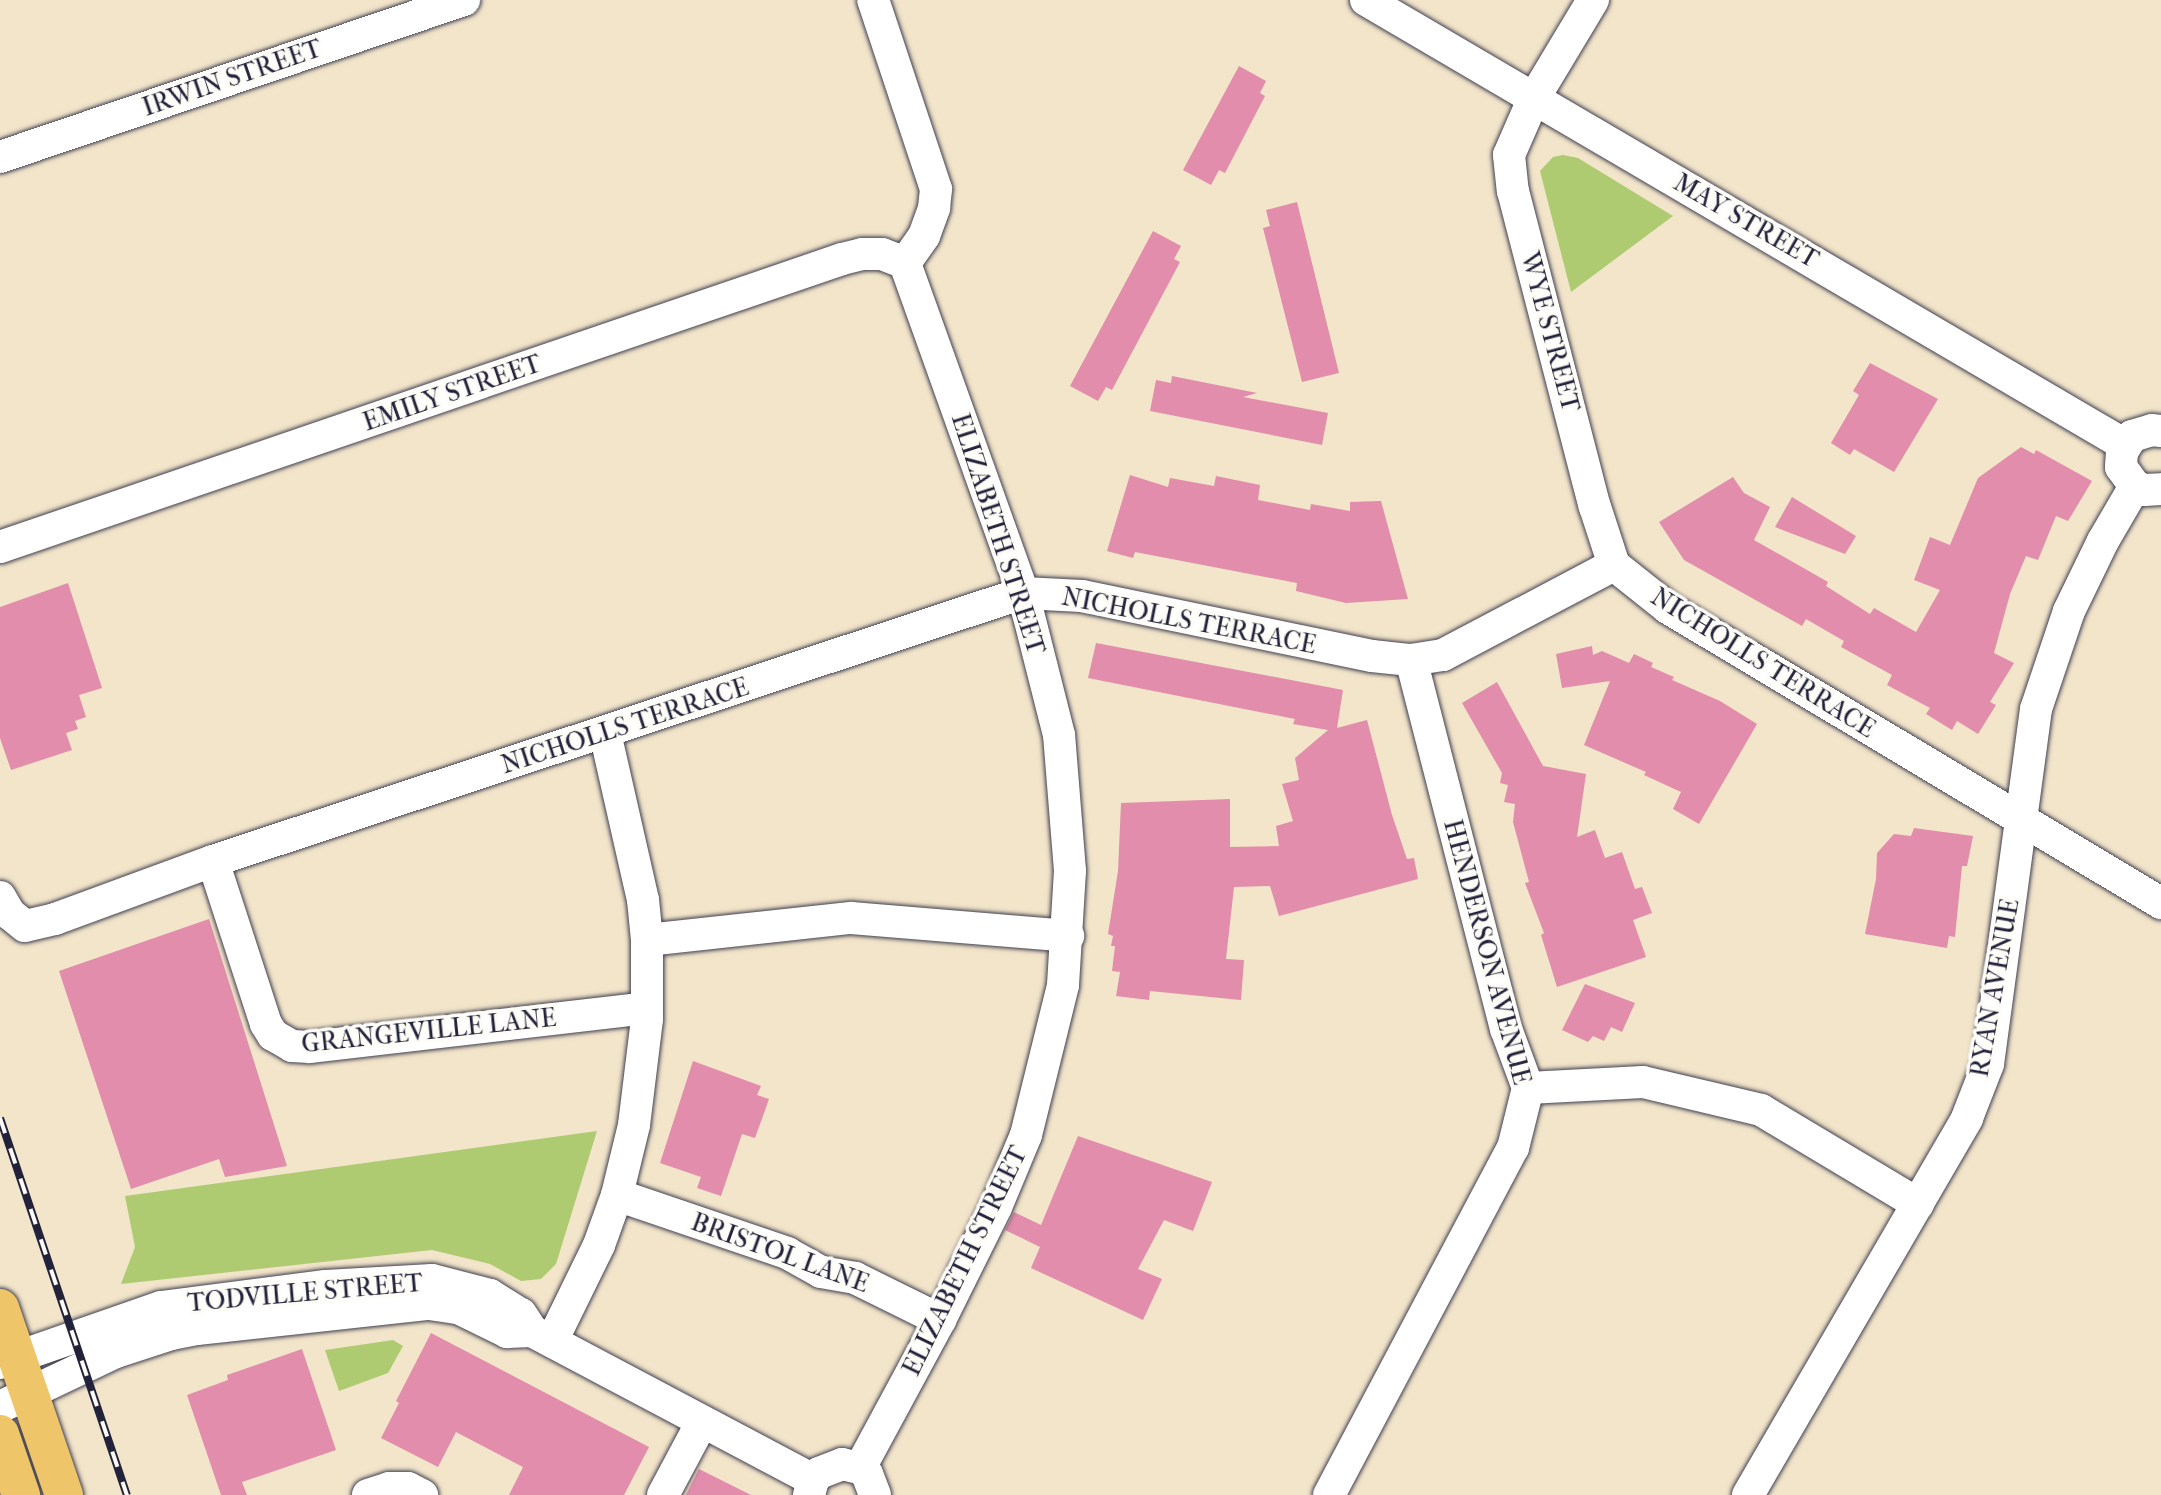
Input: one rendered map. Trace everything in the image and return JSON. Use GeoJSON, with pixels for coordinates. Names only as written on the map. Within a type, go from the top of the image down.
{"type":"FeatureCollection","features":[{"type":"Feature","properties":{"kind":"main road"},"geometry":{"type":"LineString","coordinates":[[0,1308],[15,1399],[64,1495]]}},
{"type":"Feature","properties":{"kind":"main road"},"geometry":{"type":"LineString","coordinates":[[0,1434],[21,1495]]}},
{"type":"Feature","properties":{"kind":"street","name":"IRWIN STREET"},"geometry":{"type":"LineString","coordinates":[[0,157],[464,0]]}},
{"type":"Feature","properties":{"kind":"street"},"geometry":{"type":"LineString","coordinates":[[873,0],[936,189],[934,208],[923,236],[905,263]]}},
{"type":"Feature","properties":{"kind":"street","name":"MAY STREET"},"geometry":{"type":"LineString","coordinates":[[1366,0],[1533,100],[1794,248],[2125,445]]}},
{"type":"Feature","properties":{"kind":"street","name":"WYE STREET"},"geometry":{"type":"LineString","coordinates":[[1593,0],[1533,100],[1509,155],[1513,191],[1595,507],[1614,565]]}},
{"type":"Feature","properties":{"kind":"street","name":"EMILY STREET"},"geometry":{"type":"LineString","coordinates":[[0,547],[842,259],[862,254],[882,254],[905,263]]}},
{"type":"Feature","properties":{"kind":"street","name":"ELIZABETH STREET"},"geometry":{"type":"LineString","coordinates":[[859,1468],[940,1321],[996,1207],[1026,1136],[1063,985],[1068,936],[1070,871],[1059,735],[1023,593],[905,263]]}},
{"type":"Feature","properties":{"kind":"street"},"geometry":{"type":"LineString","coordinates":[[2148,487],[2122,467],[2125,445],[2139,432],[2161,431]]}},
{"type":"Feature","properties":{"kind":"street","name":"RYAN AVENUE"},"geometry":{"type":"LineString","coordinates":[[1748,1495],[1962,1130],[1987,1064],[2036,709],[2065,623],[2102,541],[2148,487]]}},
{"type":"Feature","properties":{"kind":"street","name":"NICHOLLS TERRACE"},"geometry":{"type":"LineString","coordinates":[[0,897],[10,914],[25,926],[55,919],[213,861],[1023,593],[1082,596],[1372,656],[1411,660],[1443,654],[1614,565],[1668,608],[2161,903]]}},
{"type":"Feature","properties":{"kind":"street","name":"HENDERSON AVENUE"},"geometry":{"type":"LineString","coordinates":[[1329,1495],[1513,1149],[1528,1088],[1506,1029],[1411,660]]}},
{"type":"Feature","properties":{"kind":"street"},"geometry":{"type":"LineString","coordinates":[[542,1336],[599,1245],[617,1195],[635,1125],[646,1008],[647,940],[642,900],[605,733]]}},
{"type":"Feature","properties":{"kind":"street","name":"GRANGEVILLE LANE"},"geometry":{"type":"LineString","coordinates":[[213,861],[266,1024],[273,1035],[292,1046],[301,1048],[646,1008]]}},
{"type":"Feature","properties":{"kind":"street"},"geometry":{"type":"LineString","coordinates":[[647,940],[851,918],[1068,936]]}},
{"type":"Feature","properties":{"kind":"street"},"geometry":{"type":"LineString","coordinates":[[1528,1088],[1643,1082],[1761,1110],[1918,1204]]}},
{"type":"Feature","properties":{"kind":"street","name":"BRISTOL LANE"},"geometry":{"type":"LineString","coordinates":[[617,1195],[786,1253],[821,1272],[855,1278],[940,1321]]}},
{"type":"Feature","properties":{"kind":"street","name":"TODVILLE STREET"},"geometry":{"type":"LineString","coordinates":[[112,1339],[161,1307],[326,1286],[432,1280],[490,1295],[521,1314],[542,1336],[702,1422],[811,1488]]}},
{"type":"Feature","properties":{"kind":"street"},"geometry":{"type":"LineString","coordinates":[[9,1360],[112,1339]]}},
{"type":"Feature","properties":{"kind":"street"},"geometry":{"type":"LineString","coordinates":[[15,1399],[112,1339]]}},
{"type":"Feature","properties":{"kind":"street"},"geometry":{"type":"LineString","coordinates":[[663,1495],[702,1422]]}},
{"type":"Feature","properties":{"kind":"street"},"geometry":{"type":"LineString","coordinates":[[811,1488],[831,1466],[842,1464],[859,1468],[871,1480],[875,1495]]}},
{"type":"Feature","properties":{"kind":"street"},"geometry":{"type":"LineString","coordinates":[[368,1495],[389,1488],[408,1488],[422,1495]]}},
{"type":"Feature","properties":{"kind":"green space"},"geometry":{"type":"Polygon","coordinates":[[[1563,155],[1578,158],[1673,216],[1571,292],[1540,171],[1553,157],[1563,155]]]}},
{"type":"Feature","properties":{"kind":"green space"},"geometry":{"type":"Polygon","coordinates":[[[597,1131],[556,1264],[541,1279],[521,1281],[490,1264],[432,1250],[121,1284],[135,1247],[125,1196],[597,1131]]]}},
{"type":"Feature","properties":{"kind":"green space"},"geometry":{"type":"Polygon","coordinates":[[[393,1340],[403,1346],[388,1373],[339,1391],[325,1350],[393,1340]]]}},
{"type":"Feature","properties":{"kind":"building"},"geometry":{"type":"Polygon","coordinates":[[[1239,66],[1266,81],[1260,93],[1265,96],[1225,173],[1219,170],[1211,185],[1183,170],[1239,66]]]}},
{"type":"Feature","properties":{"kind":"building"},"geometry":{"type":"Polygon","coordinates":[[[1297,202],[1339,373],[1302,382],[1263,228],[1270,226],[1266,210],[1297,202]]]}},
{"type":"Feature","properties":{"kind":"building"},"geometry":{"type":"Polygon","coordinates":[[[1153,231],[1181,246],[1174,259],[1180,262],[1112,390],[1106,387],[1098,401],[1070,386],[1153,231]]]}},
{"type":"Feature","properties":{"kind":"building"},"geometry":{"type":"Polygon","coordinates":[[[1870,363],[1938,399],[1894,472],[1854,449],[1850,455],[1831,443],[1859,395],[1853,391],[1870,363]]]}},
{"type":"Feature","properties":{"kind":"building"},"geometry":{"type":"Polygon","coordinates":[[[1172,376],[1257,393],[1243,397],[1328,413],[1322,445],[1150,411],[1156,380],[1171,383],[1172,376]]]}},
{"type":"Feature","properties":{"kind":"building"},"geometry":{"type":"Polygon","coordinates":[[[2021,447],[2034,454],[2036,450],[2092,481],[2068,521],[2056,516],[2038,560],[2026,556],[2010,594],[1994,653],[2014,663],[1990,702],[1996,705],[1978,734],[1957,721],[1952,730],[1926,714],[1930,708],[1887,685],[1892,675],[1841,647],[1844,641],[1806,619],[1802,626],[1684,560],[1659,522],[1733,477],[1744,493],[1770,507],[1754,540],[1828,582],[1826,586],[1870,614],[1874,608],[1916,632],[1940,590],[1914,580],[1930,537],[1950,545],[1978,478],[2021,447]]]}},
{"type":"Feature","properties":{"kind":"building"},"geometry":{"type":"Polygon","coordinates":[[[1130,475],[1168,487],[1170,478],[1214,486],[1216,476],[1260,485],[1258,500],[1310,510],[1311,504],[1350,511],[1350,502],[1381,501],[1408,599],[1346,603],[1296,591],[1297,583],[1135,552],[1133,558],[1107,551],[1130,475]]]}},
{"type":"Feature","properties":{"kind":"building"},"geometry":{"type":"Polygon","coordinates":[[[1792,497],[1856,536],[1845,554],[1775,527],[1792,497]]]}},
{"type":"Feature","properties":{"kind":"building"},"geometry":{"type":"Polygon","coordinates":[[[68,583],[102,688],[79,695],[86,717],[75,721],[78,729],[66,733],[72,750],[11,770],[0,738],[0,607],[68,583]]]}},
{"type":"Feature","properties":{"kind":"building"},"geometry":{"type":"Polygon","coordinates":[[[1096,643],[1343,690],[1337,728],[1367,720],[1392,815],[1407,859],[1414,858],[1418,879],[1279,916],[1270,886],[1234,887],[1226,959],[1244,960],[1241,1000],[1150,991],[1149,1000],[1116,996],[1120,972],[1112,971],[1115,946],[1111,946],[1113,936],[1108,934],[1118,871],[1121,803],[1230,799],[1230,847],[1279,846],[1276,826],[1293,821],[1282,784],[1299,780],[1295,758],[1328,730],[1293,724],[1295,719],[1088,678],[1096,643]]]}},
{"type":"Feature","properties":{"kind":"building"},"geometry":{"type":"Polygon","coordinates":[[[1592,646],[1593,655],[1602,651],[1629,663],[1634,654],[1653,663],[1651,667],[1674,677],[1672,680],[1720,701],[1757,724],[1699,824],[1673,809],[1681,792],[1644,775],[1646,772],[1584,745],[1610,681],[1562,688],[1556,654],[1592,646]]]}},
{"type":"Feature","properties":{"kind":"building"},"geometry":{"type":"Polygon","coordinates":[[[1497,682],[1543,766],[1586,774],[1577,837],[1595,830],[1605,858],[1622,852],[1635,889],[1642,887],[1652,913],[1633,920],[1646,957],[1557,987],[1541,935],[1544,933],[1525,883],[1529,882],[1513,822],[1515,804],[1504,802],[1508,785],[1500,783],[1502,773],[1462,703],[1497,682]]]}},
{"type":"Feature","properties":{"kind":"building"},"geometry":{"type":"Polygon","coordinates":[[[1914,828],[1973,836],[1967,866],[1962,866],[1955,937],[1949,936],[1947,948],[1865,934],[1876,879],[1877,853],[1894,834],[1911,836],[1914,828]]]}},
{"type":"Feature","properties":{"kind":"building"},"geometry":{"type":"Polygon","coordinates":[[[209,919],[287,1166],[225,1177],[219,1159],[131,1189],[59,971],[209,919]]]}},
{"type":"Feature","properties":{"kind":"building"},"geometry":{"type":"Polygon","coordinates":[[[1585,984],[1635,1003],[1622,1032],[1611,1027],[1604,1041],[1593,1036],[1588,1042],[1562,1030],[1585,984]]]}},
{"type":"Feature","properties":{"kind":"building"},"geometry":{"type":"Polygon","coordinates":[[[693,1061],[761,1086],[757,1095],[769,1099],[755,1138],[742,1134],[721,1196],[697,1188],[701,1177],[660,1163],[693,1061]]]}},
{"type":"Feature","properties":{"kind":"building"},"geometry":{"type":"Polygon","coordinates":[[[1078,1136],[1212,1182],[1193,1231],[1164,1220],[1138,1269],[1162,1279],[1143,1320],[1031,1268],[1040,1247],[1005,1230],[1014,1212],[1041,1225],[1078,1136]]]}},
{"type":"Feature","properties":{"kind":"building"},"geometry":{"type":"Polygon","coordinates":[[[431,1333],[649,1447],[624,1495],[509,1495],[523,1467],[456,1432],[438,1467],[381,1438],[399,1403],[396,1401],[431,1333]]]}},
{"type":"Feature","properties":{"kind":"building"},"geometry":{"type":"Polygon","coordinates":[[[302,1349],[336,1450],[242,1482],[247,1495],[221,1495],[187,1395],[228,1380],[227,1375],[302,1349]]]}},
{"type":"Feature","properties":{"kind":"building"},"geometry":{"type":"Polygon","coordinates":[[[699,1469],[751,1495],[686,1495],[699,1469]]]}},
{"type":"Feature","properties":{"kind":"railway"},"geometry":{"type":"LineString","coordinates":[[0,1118],[127,1495]]}}]}
